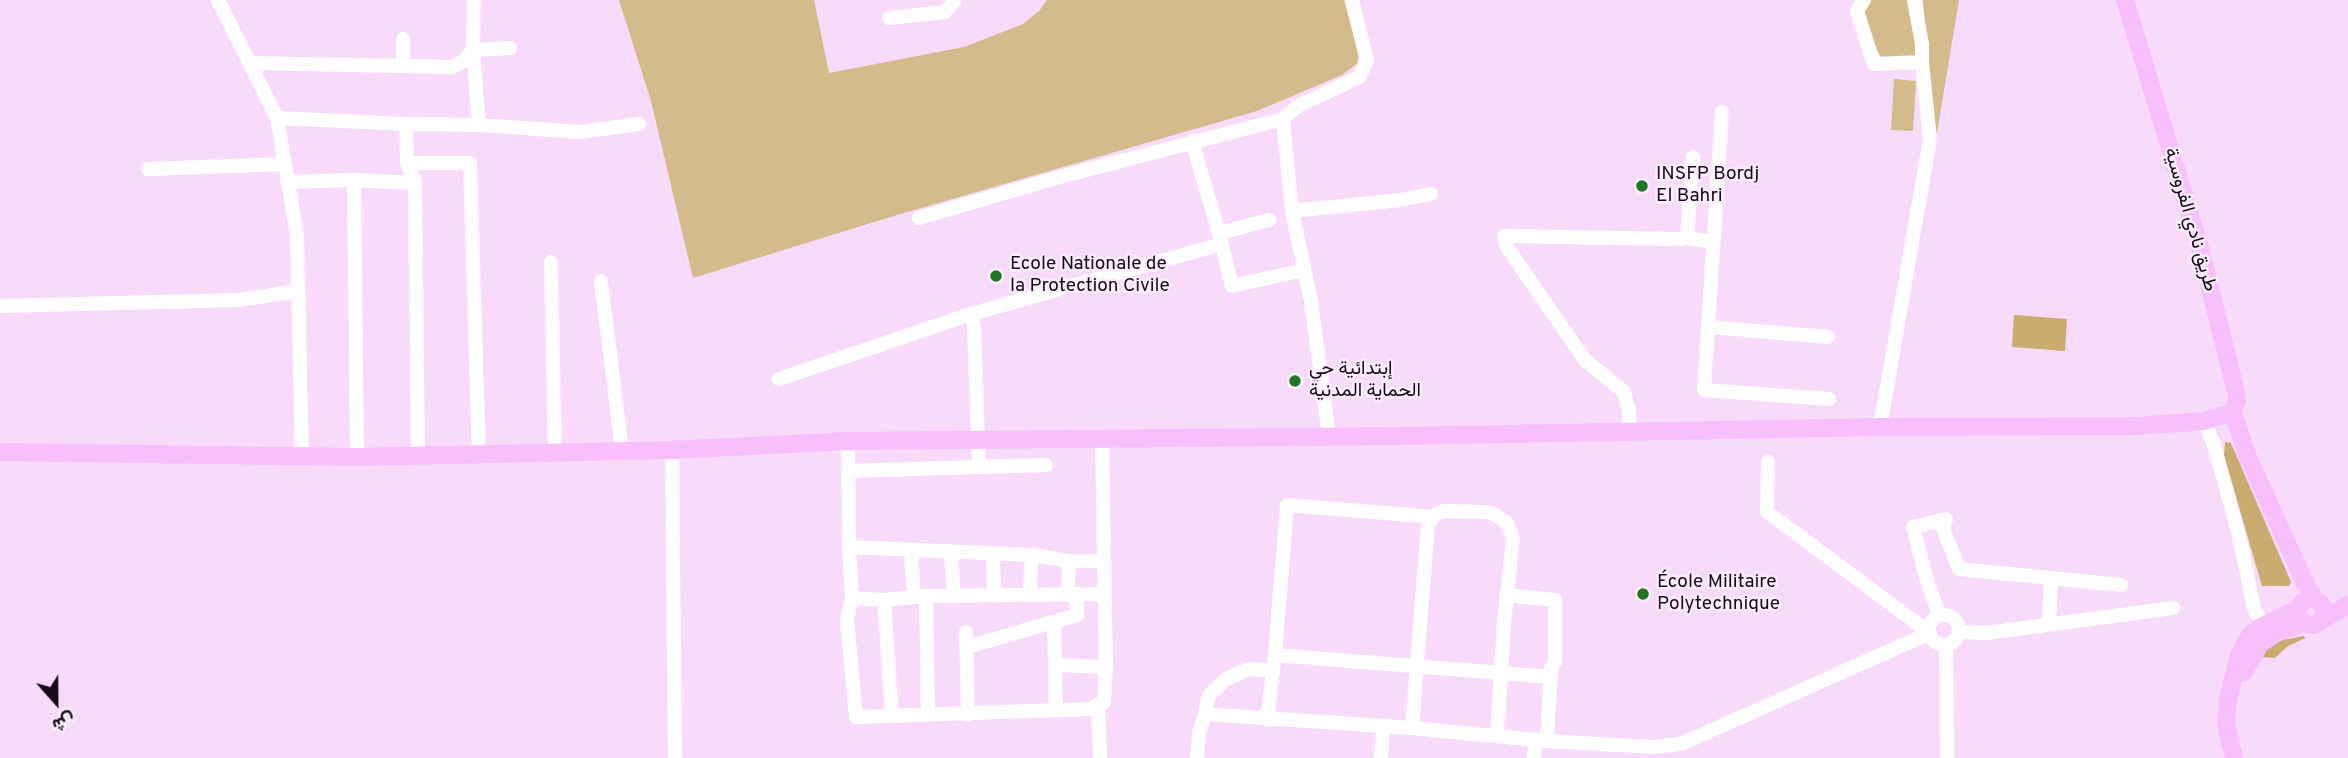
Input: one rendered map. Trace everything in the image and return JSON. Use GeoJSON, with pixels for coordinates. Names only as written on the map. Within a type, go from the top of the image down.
{"type":"FeatureCollection","features":[{"type":"Feature","properties":{"kind":"main road","name":"طريق نادي الفروسية"},"geometry":{"type":"LineString","coordinates":[[2125,0],[2200,248],[2236,392],[2237,400],[2233,412],[2247,455],[2310,605]]}},
{"type":"Feature","properties":{"kind":"main road"},"geometry":{"type":"LineString","coordinates":[[0,452],[357,457],[555,454],[848,441],[2136,426],[2204,421],[2233,412]]}},
{"type":"Feature","properties":{"kind":"main road"},"geometry":{"type":"LineString","coordinates":[[2235,758],[2225,724],[2238,655],[2249,637],[2263,625],[2310,605],[2348,603]]}},
{"type":"Feature","properties":{"kind":"main road"},"geometry":{"type":"LineString","coordinates":[[2235,758],[2234,711],[2247,664],[2260,644],[2310,605]]}},
{"type":"Feature","properties":{"kind":"street"},"geometry":{"type":"LineString","coordinates":[[218,0],[277,118],[297,235],[302,457]]}},
{"type":"Feature","properties":{"kind":"street"},"geometry":{"type":"LineString","coordinates":[[474,0],[473,50],[479,125]]}},
{"type":"Feature","properties":{"kind":"street"},"geometry":{"type":"LineString","coordinates":[[889,18],[945,12],[955,0]]}},
{"type":"Feature","properties":{"kind":"street"},"geometry":{"type":"LineString","coordinates":[[919,218],[1192,141],[1283,119],[1298,106],[1359,77],[1367,61],[1352,0]]}},
{"type":"Feature","properties":{"kind":"street"},"geometry":{"type":"LineString","coordinates":[[1864,0],[1857,12],[1874,64],[1922,62]]}},
{"type":"Feature","properties":{"kind":"street"},"geometry":{"type":"LineString","coordinates":[[1880,427],[1930,139],[1922,44],[1914,0]]}},
{"type":"Feature","properties":{"kind":"street"},"geometry":{"type":"LineString","coordinates":[[403,39],[403,66]]}},
{"type":"Feature","properties":{"kind":"street"},"geometry":{"type":"LineString","coordinates":[[250,63],[452,67],[464,61],[473,50],[510,48]]}},
{"type":"Feature","properties":{"kind":"street"},"geometry":{"type":"LineString","coordinates":[[1722,111],[1704,390],[1829,400]]}},
{"type":"Feature","properties":{"kind":"street"},"geometry":{"type":"LineString","coordinates":[[277,118],[479,125],[580,132],[639,124]]}},
{"type":"Feature","properties":{"kind":"street"},"geometry":{"type":"LineString","coordinates":[[1283,119],[1293,211],[1311,301],[1328,436]]}},
{"type":"Feature","properties":{"kind":"street"},"geometry":{"type":"LineString","coordinates":[[407,124],[407,163],[415,183],[418,455]]}},
{"type":"Feature","properties":{"kind":"street"},"geometry":{"type":"LineString","coordinates":[[1192,141],[1232,286],[1304,270]]}},
{"type":"Feature","properties":{"kind":"street"},"geometry":{"type":"LineString","coordinates":[[1687,238],[1693,158]]}},
{"type":"Feature","properties":{"kind":"street"},"geometry":{"type":"LineString","coordinates":[[407,163],[470,163],[478,455]]}},
{"type":"Feature","properties":{"kind":"street"},"geometry":{"type":"LineString","coordinates":[[148,169],[285,164]]}},
{"type":"Feature","properties":{"kind":"street"},"geometry":{"type":"LineString","coordinates":[[288,182],[354,180],[415,183]]}},
{"type":"Feature","properties":{"kind":"street"},"geometry":{"type":"LineString","coordinates":[[354,180],[357,457]]}},
{"type":"Feature","properties":{"kind":"street"},"geometry":{"type":"LineString","coordinates":[[1293,211],[1400,200],[1431,194]]}},
{"type":"Feature","properties":{"kind":"street"},"geometry":{"type":"LineString","coordinates":[[779,379],[971,314],[1220,238],[1269,220]]}},
{"type":"Feature","properties":{"kind":"street"},"geometry":{"type":"LineString","coordinates":[[1630,431],[1629,410],[1624,392],[1584,359],[1507,247],[1504,236],[1687,238],[1713,242]]}},
{"type":"Feature","properties":{"kind":"street"},"geometry":{"type":"LineString","coordinates":[[551,262],[555,454]]}},
{"type":"Feature","properties":{"kind":"street"},"geometry":{"type":"LineString","coordinates":[[601,281],[622,449]]}},
{"type":"Feature","properties":{"kind":"street"},"geometry":{"type":"LineString","coordinates":[[0,306],[239,300],[298,291]]}},
{"type":"Feature","properties":{"kind":"street"},"geometry":{"type":"LineString","coordinates":[[971,314],[974,327],[979,467]]}},
{"type":"Feature","properties":{"kind":"street"},"geometry":{"type":"LineString","coordinates":[[1709,327],[1828,337]]}},
{"type":"Feature","properties":{"kind":"street"},"geometry":{"type":"LineString","coordinates":[[2204,421],[2214,445],[2239,535],[2254,608],[2263,625]]}},
{"type":"Feature","properties":{"kind":"street"},"geometry":{"type":"LineString","coordinates":[[848,441],[852,598],[847,619],[856,717],[1091,709],[1104,702],[1106,667],[1102,438]]}},
{"type":"Feature","properties":{"kind":"street"},"geometry":{"type":"LineString","coordinates":[[672,450],[675,758]]}},
{"type":"Feature","properties":{"kind":"street"},"geometry":{"type":"LineString","coordinates":[[1768,463],[1767,512],[1930,633],[1936,642],[1946,645],[1955,640],[1959,632],[1954,619],[1940,616],[1933,621],[1930,633]]}},
{"type":"Feature","properties":{"kind":"street"},"geometry":{"type":"LineString","coordinates":[[848,471],[1046,465]]}},
{"type":"Feature","properties":{"kind":"street"},"geometry":{"type":"LineString","coordinates":[[1267,720],[1287,505],[1433,517]]}},
{"type":"Feature","properties":{"kind":"street"},"geometry":{"type":"LineString","coordinates":[[1412,728],[1427,532],[1433,517],[1440,512],[1486,512],[1501,517],[1507,523],[1513,538],[1506,595],[1497,736]]}},
{"type":"Feature","properties":{"kind":"street"},"geometry":{"type":"LineString","coordinates":[[1940,616],[1926,578],[1913,527],[1946,519],[1943,528],[1959,569],[2121,585]]}},
{"type":"Feature","properties":{"kind":"street"},"geometry":{"type":"LineString","coordinates":[[849,547],[1103,561]]}},
{"type":"Feature","properties":{"kind":"street"},"geometry":{"type":"LineString","coordinates":[[911,550],[920,596],[928,715]]}},
{"type":"Feature","properties":{"kind":"street"},"geometry":{"type":"LineString","coordinates":[[951,551],[954,596]]}},
{"type":"Feature","properties":{"kind":"street"},"geometry":{"type":"LineString","coordinates":[[993,553],[994,595]]}},
{"type":"Feature","properties":{"kind":"street"},"geometry":{"type":"LineString","coordinates":[[1029,595],[1032,555]]}},
{"type":"Feature","properties":{"kind":"street"},"geometry":{"type":"LineString","coordinates":[[967,647],[1077,615],[1069,561]]}},
{"type":"Feature","properties":{"kind":"street"},"geometry":{"type":"LineString","coordinates":[[2049,624],[2051,578]]}},
{"type":"Feature","properties":{"kind":"street"},"geometry":{"type":"LineString","coordinates":[[852,598],[884,600],[920,596],[1105,594]]}},
{"type":"Feature","properties":{"kind":"street"},"geometry":{"type":"LineString","coordinates":[[1506,595],[1557,600],[1555,662],[1551,668],[1541,741],[1534,758]]}},
{"type":"Feature","properties":{"kind":"street"},"geometry":{"type":"LineString","coordinates":[[884,600],[892,716]]}},
{"type":"Feature","properties":{"kind":"street"},"geometry":{"type":"LineString","coordinates":[[1959,632],[1987,633],[2173,608]]}},
{"type":"Feature","properties":{"kind":"street"},"geometry":{"type":"LineString","coordinates":[[1054,623],[1056,711]]}},
{"type":"Feature","properties":{"kind":"street"},"geometry":{"type":"LineString","coordinates":[[966,632],[968,715]]}},
{"type":"Feature","properties":{"kind":"street"},"geometry":{"type":"LineString","coordinates":[[1205,714],[1412,728],[1652,753],[1681,744],[1930,633]]}},
{"type":"Feature","properties":{"kind":"street"},"geometry":{"type":"LineString","coordinates":[[1946,645],[1947,758]]}},
{"type":"Feature","properties":{"kind":"street"},"geometry":{"type":"LineString","coordinates":[[1197,758],[1199,734],[1209,695],[1226,679],[1249,669],[1274,663],[1418,665],[1551,677]]}},
{"type":"Feature","properties":{"kind":"street"},"geometry":{"type":"LineString","coordinates":[[1056,665],[1106,667]]}},
{"type":"Feature","properties":{"kind":"street"},"geometry":{"type":"LineString","coordinates":[[1098,705],[1100,758]]}},
{"type":"Feature","properties":{"kind":"street"},"geometry":{"type":"LineString","coordinates":[[1381,758],[1383,727]]}},
{"type":"Feature","properties":{"kind":"shaded area"},"geometry":{"type":"Polygon","coordinates":[[[619,0],[814,0],[829,73],[964,47],[1023,24],[1039,11],[1047,0],[1344,0],[1359,54],[1357,64],[1342,75],[1257,111],[897,215],[693,278],[651,101],[619,0]]]}},
{"type":"Feature","properties":{"kind":"shaded area"},"geometry":{"type":"Polygon","coordinates":[[[1870,0],[1909,0],[1917,57],[1881,57],[1863,14],[1870,0]]]}},
{"type":"Feature","properties":{"kind":"shaded area"},"geometry":{"type":"Polygon","coordinates":[[[1923,0],[1959,0],[1937,133],[1935,133],[1923,0]]]}},
{"type":"Feature","properties":{"kind":"shaded area"},"geometry":{"type":"Polygon","coordinates":[[[1894,79],[1916,81],[1913,131],[1891,130],[1894,79]]]}},
{"type":"Feature","properties":{"kind":"shaded area"},"geometry":{"type":"Polygon","coordinates":[[[2014,315],[2067,319],[2065,351],[2012,347],[2014,315]]]}},
{"type":"Feature","properties":{"kind":"shaded area"},"geometry":{"type":"Polygon","coordinates":[[[2225,442],[2231,443],[2291,582],[2289,586],[2262,586],[2224,456],[2225,442]]]}},
{"type":"Feature","properties":{"kind":"shaded area"},"geometry":{"type":"Polygon","coordinates":[[[2303,636],[2306,638],[2288,646],[2275,658],[2262,657],[2263,653],[2278,641],[2303,636]]]}},
{"type":"Feature","properties":{"kind":"place","name":"INSFP Bordj El Bahri"},"geometry":{"type":"Point","coordinates":[1642,186]}},
{"type":"Feature","properties":{"kind":"place","name":"Ecole Nationale de la Protection Civile"},"geometry":{"type":"Point","coordinates":[996,276]}},
{"type":"Feature","properties":{"kind":"place","name":"إبتدائية حي الحماية المدنية"},"geometry":{"type":"Point","coordinates":[1295,381]}},
{"type":"Feature","properties":{"kind":"place","name":"École Militaire Polytechnique"},"geometry":{"type":"Point","coordinates":[1643,594]}}]}
